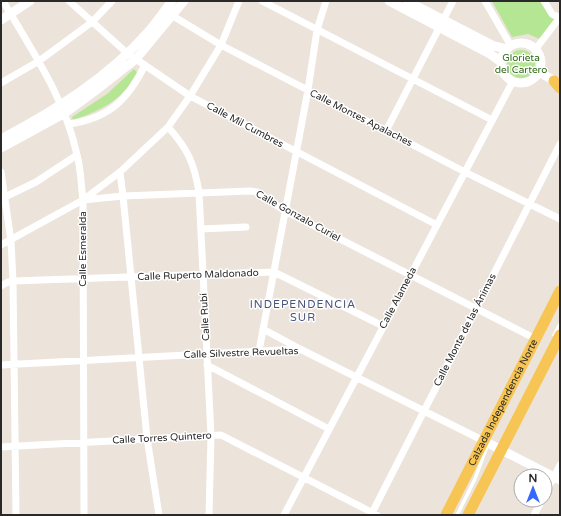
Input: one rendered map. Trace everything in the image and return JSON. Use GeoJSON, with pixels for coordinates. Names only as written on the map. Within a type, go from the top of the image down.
{"type":"FeatureCollection","features":[{"type":"Feature","properties":{"kind":"main road","name":"Calzada Independencia Norte"},"geometry":{"type":"LineString","coordinates":[[468,515],[494,443],[536,339],[560,291]]}},
{"type":"Feature","properties":{"kind":"main road","name":"Calzada Independencia Norte"},"geometry":{"type":"LineString","coordinates":[[446,515],[494,443],[556,336]]}},
{"type":"Feature","properties":{"kind":"street","name":"Calle Esmeralda"},"geometry":{"type":"LineString","coordinates":[[2,1],[39,61],[63,109],[77,155],[83,200],[84,515]]}},
{"type":"Feature","properties":{"kind":"street"},"geometry":{"type":"LineString","coordinates":[[1,20],[30,1]]}},
{"type":"Feature","properties":{"kind":"street","name":"Calle Mil Cumbres"},"geometry":{"type":"LineString","coordinates":[[69,1],[127,53],[190,96],[437,225]]}},
{"type":"Feature","properties":{"kind":"street"},"geometry":{"type":"LineString","coordinates":[[1,83],[39,61],[92,22],[112,1]]}},
{"type":"Feature","properties":{"kind":"street"},"geometry":{"type":"LineString","coordinates":[[1,148],[99,88],[136,59],[168,13],[172,1]]}},
{"type":"Feature","properties":{"kind":"street"},"geometry":{"type":"LineString","coordinates":[[1,139],[31,123],[63,109],[127,53],[168,13],[184,1]]}},
{"type":"Feature","properties":{"kind":"street"},"geometry":{"type":"LineString","coordinates":[[83,200],[120,172],[168,127],[190,96],[221,45],[239,1]]}},
{"type":"Feature","properties":{"kind":"street"},"geometry":{"type":"LineString","coordinates":[[262,1],[492,120]]}},
{"type":"Feature","properties":{"kind":"street"},"geometry":{"type":"LineString","coordinates":[[259,352],[297,152],[317,30],[326,1]]}},
{"type":"Feature","properties":{"kind":"street"},"geometry":{"type":"LineString","coordinates":[[389,1],[494,46],[509,48],[521,44],[531,46],[535,50],[540,60],[539,72],[535,77],[525,83],[513,81],[504,74],[501,62],[509,48]]}},
{"type":"Feature","properties":{"kind":"street"},"geometry":{"type":"LineString","coordinates":[[407,1],[501,62]]}},
{"type":"Feature","properties":{"kind":"street"},"geometry":{"type":"LineString","coordinates":[[386,131],[453,1]]}},
{"type":"Feature","properties":{"kind":"street"},"geometry":{"type":"LineString","coordinates":[[485,1],[509,48]]}},
{"type":"Feature","properties":{"kind":"street"},"geometry":{"type":"LineString","coordinates":[[535,50],[560,17],[552,14],[544,1]]}},
{"type":"Feature","properties":{"kind":"street","name":"Calle Montes Apalaches"},"geometry":{"type":"LineString","coordinates":[[168,13],[221,45],[465,172],[560,219]]}},
{"type":"Feature","properties":{"kind":"street"},"geometry":{"type":"LineString","coordinates":[[68,124],[85,122],[97,117],[118,104],[134,86],[145,65]]}},
{"type":"Feature","properties":{"kind":"street"},"geometry":{"type":"LineString","coordinates":[[539,72],[558,84]]}},
{"type":"Feature","properties":{"kind":"street","name":"Calle Alameda"},"geometry":{"type":"LineString","coordinates":[[284,515],[513,81]]}},
{"type":"Feature","properties":{"kind":"street","name":"Calle Rubí"},"geometry":{"type":"LineString","coordinates":[[168,127],[181,141],[190,158],[196,174],[199,192],[211,436],[209,515]]}},
{"type":"Feature","properties":{"kind":"street","name":"Calle Monte de las Ánimas"},"geometry":{"type":"LineString","coordinates":[[373,514],[560,144]]}},
{"type":"Feature","properties":{"kind":"street"},"geometry":{"type":"LineString","coordinates":[[3,198],[36,182],[77,155]]}},
{"type":"Feature","properties":{"kind":"street"},"geometry":{"type":"LineString","coordinates":[[1,172],[3,198],[11,240],[14,282],[16,515]]}},
{"type":"Feature","properties":{"kind":"street"},"geometry":{"type":"LineString","coordinates":[[120,172],[147,438],[159,515]]}},
{"type":"Feature","properties":{"kind":"street","name":"Calle Gonzalo Curiel"},"geometry":{"type":"LineString","coordinates":[[1,245],[83,200],[123,196],[254,191],[285,211],[536,339]]}},
{"type":"Feature","properties":{"kind":"street"},"geometry":{"type":"LineString","coordinates":[[201,229],[246,227]]}},
{"type":"Feature","properties":{"kind":"street","name":"Calle Ruperto Maldonado"},"geometry":{"type":"LineString","coordinates":[[1,286],[8,282],[274,272],[383,326]]}},
{"type":"Feature","properties":{"kind":"street"},"geometry":{"type":"LineString","coordinates":[[263,329],[300,349]]}},
{"type":"Feature","properties":{"kind":"street","name":"Calle Silvestre Revueltas"},"geometry":{"type":"LineString","coordinates":[[1,365],[300,349],[424,411],[494,443]]}},
{"type":"Feature","properties":{"kind":"street"},"geometry":{"type":"LineString","coordinates":[[207,365],[329,429]]}},
{"type":"Feature","properties":{"kind":"street","name":"Calle Torres Quintero"},"geometry":{"type":"LineString","coordinates":[[1,447],[221,435],[373,514]]}},
{"type":"Feature","properties":{"kind":"street"},"geometry":{"type":"LineString","coordinates":[[494,443],[557,478],[560,464]]}},
{"type":"Feature","properties":{"kind":"lane"},"geometry":{"type":"LineString","coordinates":[[556,336],[560,324]]}},
{"type":"Feature","properties":{"kind":"lane"},"geometry":{"type":"LineString","coordinates":[[457,515],[494,443]]}},
{"type":"Feature","properties":{"kind":"lane"},"geometry":{"type":"LineString","coordinates":[[464,515],[494,443]]}},
{"type":"Feature","properties":{"kind":"green space"},"geometry":{"type":"Polygon","coordinates":[[[492,1],[542,1],[557,17],[540,39],[528,34],[512,37],[492,1]]]}},
{"type":"Feature","properties":{"kind":"green space","name":"Glorieta del Cartero"},"geometry":{"type":"Polygon","coordinates":[[[521,50],[531,54],[535,64],[531,74],[521,78],[511,74],[507,64],[511,54],[521,50]]]}},
{"type":"Feature","properties":{"kind":"green space"},"geometry":{"type":"Polygon","coordinates":[[[134,69],[137,72],[127,88],[121,94],[109,104],[73,120],[72,117],[107,94],[134,69]]]}},
{"type":"Feature","properties":{"kind":"district","name":"INDEPENDENCIA SUR"},"geometry":{"type":"Point","coordinates":[303,310]}}]}
